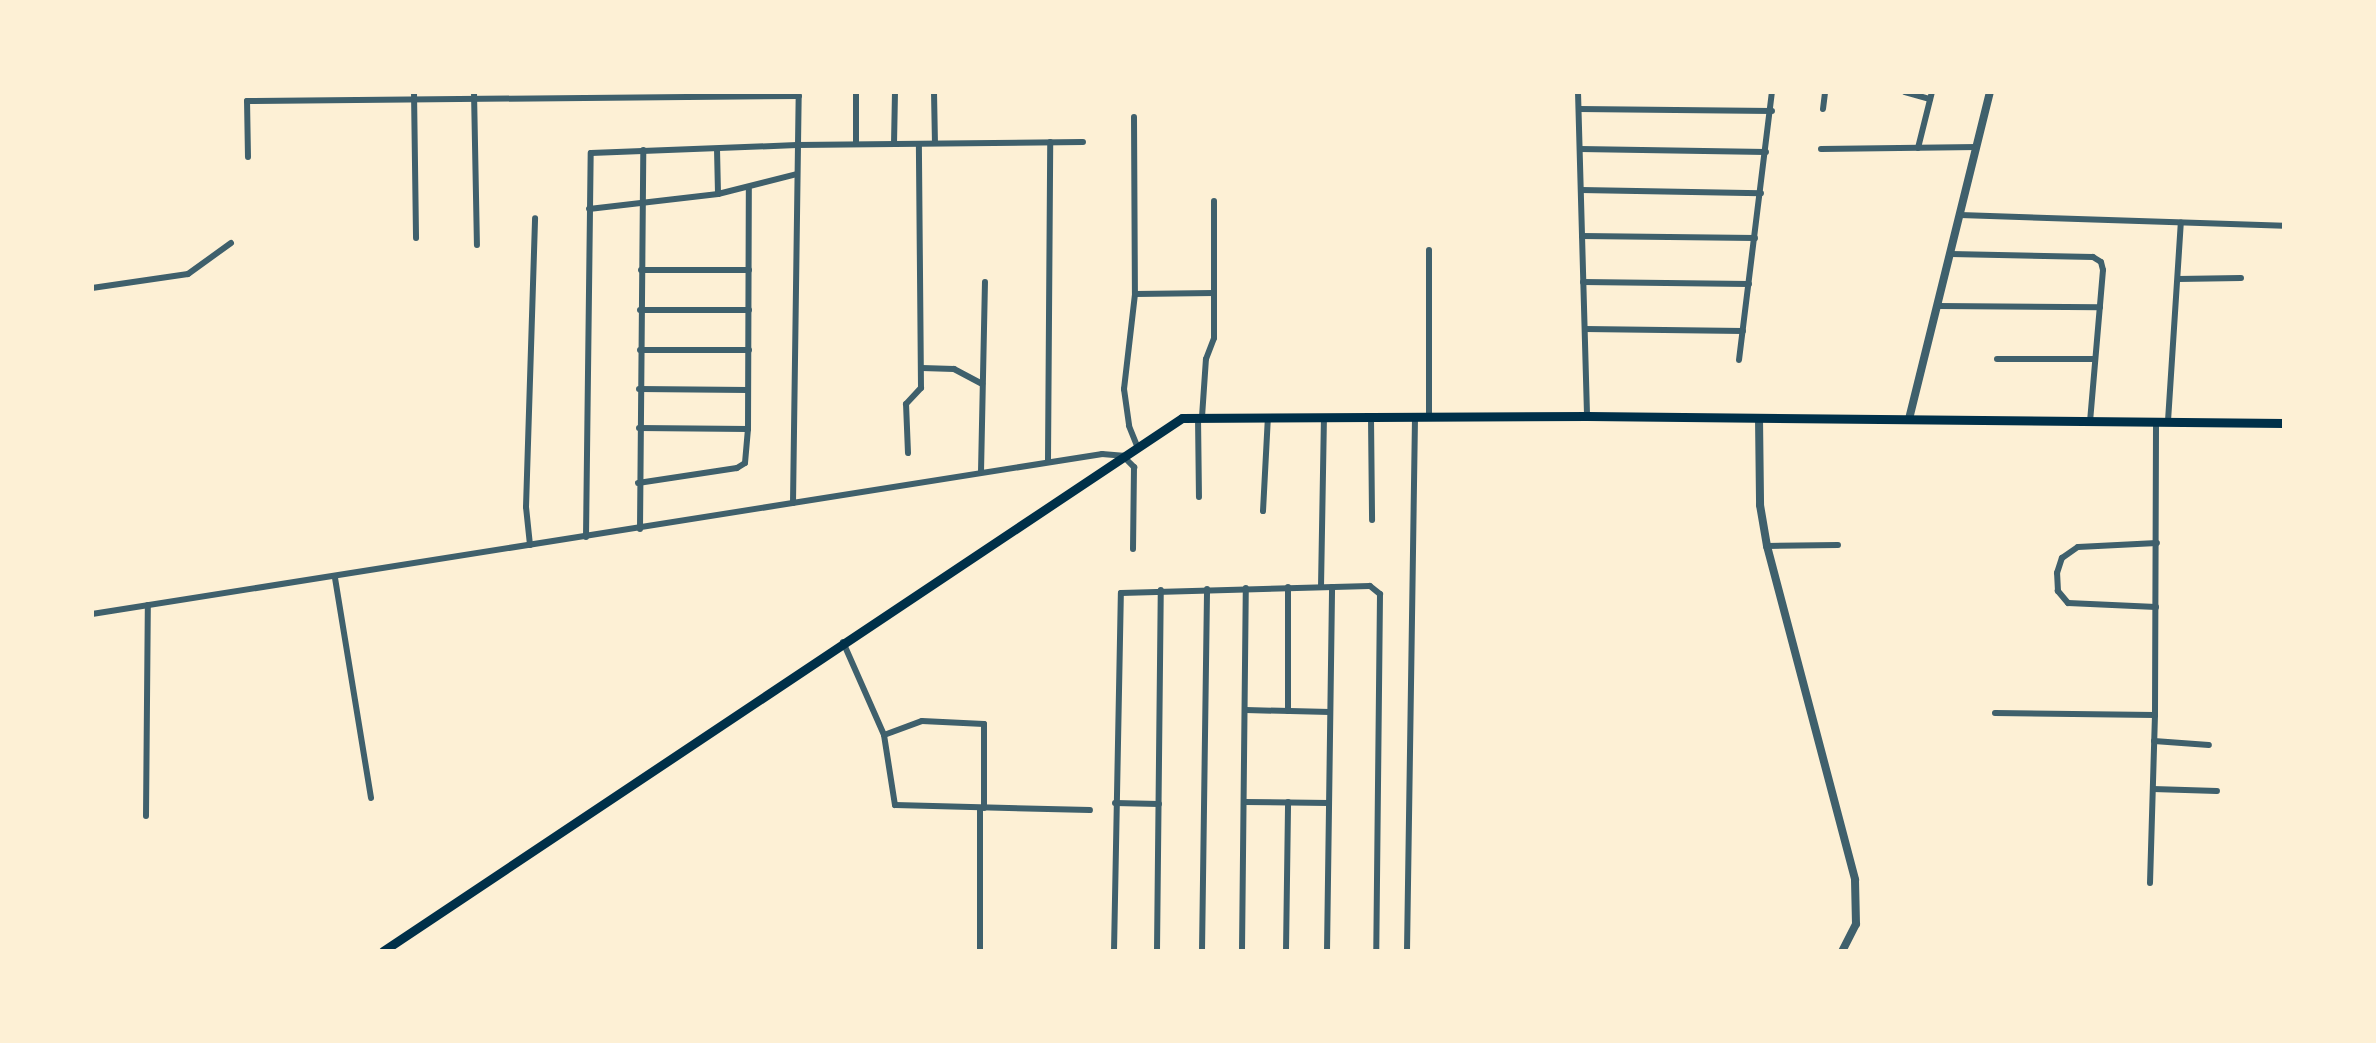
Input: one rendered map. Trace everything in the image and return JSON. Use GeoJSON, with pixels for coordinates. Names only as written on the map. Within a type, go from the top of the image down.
{"type":"FeatureCollection","features":[{"type":"Feature","properties":{"kind":"main road"},"geometry":{"type":"LineString","coordinates":[[383,951],[1175,421],[1200,417],[1587,416],[2284,423]]}},
{"type":"Feature","properties":{"kind":"street"},"geometry":{"type":"LineString","coordinates":[[303,92],[303,100]]}},
{"type":"Feature","properties":{"kind":"street"},"geometry":{"type":"LineString","coordinates":[[856,92],[856,144]]}},
{"type":"Feature","properties":{"kind":"street"},"geometry":{"type":"LineString","coordinates":[[894,144],[895,92]]}},
{"type":"Feature","properties":{"kind":"street"},"geometry":{"type":"LineString","coordinates":[[934,92],[935,143]]}},
{"type":"Feature","properties":{"kind":"street"},"geometry":{"type":"LineString","coordinates":[[1578,92],[1587,416]]}},
{"type":"Feature","properties":{"kind":"street"},"geometry":{"type":"LineString","coordinates":[[1739,360],[1772,92]]}},
{"type":"Feature","properties":{"kind":"street"},"geometry":{"type":"LineString","coordinates":[[1823,109],[1825,92]]}},
{"type":"Feature","properties":{"kind":"street"},"geometry":{"type":"LineString","coordinates":[[1905,92],[1931,96],[1918,148]]}},
{"type":"Feature","properties":{"kind":"street"},"geometry":{"type":"LineString","coordinates":[[1909,419],[1990,92]]}},
{"type":"Feature","properties":{"kind":"street"},"geometry":{"type":"LineString","coordinates":[[248,157],[247,101],[360,96],[799,94],[793,503]]}},
{"type":"Feature","properties":{"kind":"street"},"geometry":{"type":"LineString","coordinates":[[414,96],[416,238]]}},
{"type":"Feature","properties":{"kind":"street"},"geometry":{"type":"LineString","coordinates":[[474,96],[477,245]]}},
{"type":"Feature","properties":{"kind":"street"},"geometry":{"type":"LineString","coordinates":[[1579,109],[1772,111]]}},
{"type":"Feature","properties":{"kind":"street"},"geometry":{"type":"LineString","coordinates":[[1134,117],[1135,294],[1124,389],[1129,426],[1137,446]]}},
{"type":"Feature","properties":{"kind":"street"},"geometry":{"type":"LineString","coordinates":[[1048,461],[1050,142]]}},
{"type":"Feature","properties":{"kind":"street"},"geometry":{"type":"LineString","coordinates":[[586,537],[591,153],[797,145],[1083,142]]}},
{"type":"Feature","properties":{"kind":"street"},"geometry":{"type":"LineString","coordinates":[[908,453],[906,404],[921,388],[922,368],[919,144]]}},
{"type":"Feature","properties":{"kind":"street"},"geometry":{"type":"LineString","coordinates":[[1821,149],[1977,147]]}},
{"type":"Feature","properties":{"kind":"street"},"geometry":{"type":"LineString","coordinates":[[717,149],[718,194]]}},
{"type":"Feature","properties":{"kind":"street"},"geometry":{"type":"LineString","coordinates":[[1580,149],[1766,152]]}},
{"type":"Feature","properties":{"kind":"street"},"geometry":{"type":"LineString","coordinates":[[640,529],[643,150]]}},
{"type":"Feature","properties":{"kind":"street"},"geometry":{"type":"LineString","coordinates":[[589,209],[749,189],[797,174]]}},
{"type":"Feature","properties":{"kind":"street"},"geometry":{"type":"LineString","coordinates":[[638,483],[742,465],[746,458],[749,189]]}},
{"type":"Feature","properties":{"kind":"street"},"geometry":{"type":"LineString","coordinates":[[1581,190],[1761,193]]}},
{"type":"Feature","properties":{"kind":"street"},"geometry":{"type":"LineString","coordinates":[[1199,497],[1200,417],[1206,359],[1214,338],[1214,201]]}},
{"type":"Feature","properties":{"kind":"street"},"geometry":{"type":"LineString","coordinates":[[1960,215],[2284,226]]}},
{"type":"Feature","properties":{"kind":"street"},"geometry":{"type":"LineString","coordinates":[[530,545],[526,507],[535,218]]}},
{"type":"Feature","properties":{"kind":"street"},"geometry":{"type":"LineString","coordinates":[[2168,421],[2181,222]]}},
{"type":"Feature","properties":{"kind":"street"},"geometry":{"type":"LineString","coordinates":[[1582,236],[1755,238]]}},
{"type":"Feature","properties":{"kind":"street"},"geometry":{"type":"LineString","coordinates":[[92,288],[188,274],[231,243]]}},
{"type":"Feature","properties":{"kind":"street"},"geometry":{"type":"LineString","coordinates":[[1429,250],[1429,417]]}},
{"type":"Feature","properties":{"kind":"street"},"geometry":{"type":"LineString","coordinates":[[1951,254],[2098,259],[2103,270],[2090,421]]}},
{"type":"Feature","properties":{"kind":"street"},"geometry":{"type":"LineString","coordinates":[[641,270],[749,270]]}},
{"type":"Feature","properties":{"kind":"street"},"geometry":{"type":"LineString","coordinates":[[2178,279],[2241,278]]}},
{"type":"Feature","properties":{"kind":"street"},"geometry":{"type":"LineString","coordinates":[[981,472],[985,282]]}},
{"type":"Feature","properties":{"kind":"street"},"geometry":{"type":"LineString","coordinates":[[1583,282],[1749,284]]}},
{"type":"Feature","properties":{"kind":"street"},"geometry":{"type":"LineString","coordinates":[[1135,294],[1214,293]]}},
{"type":"Feature","properties":{"kind":"street"},"geometry":{"type":"LineString","coordinates":[[1938,306],[2100,307]]}},
{"type":"Feature","properties":{"kind":"street"},"geometry":{"type":"LineString","coordinates":[[640,310],[749,310]]}},
{"type":"Feature","properties":{"kind":"street"},"geometry":{"type":"LineString","coordinates":[[1585,329],[1743,331]]}},
{"type":"Feature","properties":{"kind":"street"},"geometry":{"type":"LineString","coordinates":[[640,350],[749,350]]}},
{"type":"Feature","properties":{"kind":"street"},"geometry":{"type":"LineString","coordinates":[[1997,359],[2095,359]]}},
{"type":"Feature","properties":{"kind":"street"},"geometry":{"type":"LineString","coordinates":[[922,368],[954,369],[982,384]]}},
{"type":"Feature","properties":{"kind":"street"},"geometry":{"type":"LineString","coordinates":[[639,389],[748,390]]}},
{"type":"Feature","properties":{"kind":"street"},"geometry":{"type":"LineString","coordinates":[[1263,511],[1268,417]]}},
{"type":"Feature","properties":{"kind":"street"},"geometry":{"type":"LineString","coordinates":[[1407,951],[1415,417]]}},
{"type":"Feature","properties":{"kind":"street"},"geometry":{"type":"LineString","coordinates":[[1321,587],[1324,418]]}},
{"type":"Feature","properties":{"kind":"street"},"geometry":{"type":"LineString","coordinates":[[1371,418],[1372,520]]}},
{"type":"Feature","properties":{"kind":"street"},"geometry":{"type":"LineString","coordinates":[[1759,418],[1760,505],[1767,546],[1853,869],[1857,895],[1856,924],[1842,951]]}},
{"type":"Feature","properties":{"kind":"street"},"geometry":{"type":"LineString","coordinates":[[2150,883],[2155,715],[2156,421]]}},
{"type":"Feature","properties":{"kind":"street"},"geometry":{"type":"LineString","coordinates":[[639,428],[748,429]]}},
{"type":"Feature","properties":{"kind":"street"},"geometry":{"type":"LineString","coordinates":[[92,614],[335,578],[1102,454],[1123,456],[1135,472],[1133,549]]}},
{"type":"Feature","properties":{"kind":"street"},"geometry":{"type":"LineString","coordinates":[[2156,607],[2068,603],[2058,591],[2057,573],[2062,558],[2078,547],[2157,543]]}},
{"type":"Feature","properties":{"kind":"street"},"geometry":{"type":"LineString","coordinates":[[1767,546],[1838,545]]}},
{"type":"Feature","properties":{"kind":"street"},"geometry":{"type":"LineString","coordinates":[[335,578],[371,798]]}},
{"type":"Feature","properties":{"kind":"street"},"geometry":{"type":"LineString","coordinates":[[1114,951],[1119,596],[1127,591],[1370,586],[1380,594],[1376,951]]}},
{"type":"Feature","properties":{"kind":"street"},"geometry":{"type":"LineString","coordinates":[[1288,587],[1288,711]]}},
{"type":"Feature","properties":{"kind":"street"},"geometry":{"type":"LineString","coordinates":[[1327,951],[1332,587]]}},
{"type":"Feature","properties":{"kind":"street"},"geometry":{"type":"LineString","coordinates":[[1242,951],[1246,588]]}},
{"type":"Feature","properties":{"kind":"street"},"geometry":{"type":"LineString","coordinates":[[1202,951],[1207,589]]}},
{"type":"Feature","properties":{"kind":"street"},"geometry":{"type":"LineString","coordinates":[[1157,951],[1161,590]]}},
{"type":"Feature","properties":{"kind":"street"},"geometry":{"type":"LineString","coordinates":[[146,816],[148,605]]}},
{"type":"Feature","properties":{"kind":"street"},"geometry":{"type":"LineString","coordinates":[[843,642],[884,735],[895,805],[1090,810]]}},
{"type":"Feature","properties":{"kind":"street"},"geometry":{"type":"LineString","coordinates":[[1246,710],[1330,712]]}},
{"type":"Feature","properties":{"kind":"street"},"geometry":{"type":"LineString","coordinates":[[1995,713],[2155,715]]}},
{"type":"Feature","properties":{"kind":"street"},"geometry":{"type":"LineString","coordinates":[[884,735],[922,721],[984,724],[980,951]]}},
{"type":"Feature","properties":{"kind":"street"},"geometry":{"type":"LineString","coordinates":[[2154,741],[2209,745]]}},
{"type":"Feature","properties":{"kind":"street"},"geometry":{"type":"LineString","coordinates":[[2153,789],[2217,791]]}},
{"type":"Feature","properties":{"kind":"street"},"geometry":{"type":"LineString","coordinates":[[1244,802],[1329,803]]}},
{"type":"Feature","properties":{"kind":"street"},"geometry":{"type":"LineString","coordinates":[[1286,951],[1288,802]]}},
{"type":"Feature","properties":{"kind":"street"},"geometry":{"type":"LineString","coordinates":[[1115,803],[1159,804]]}}]}
